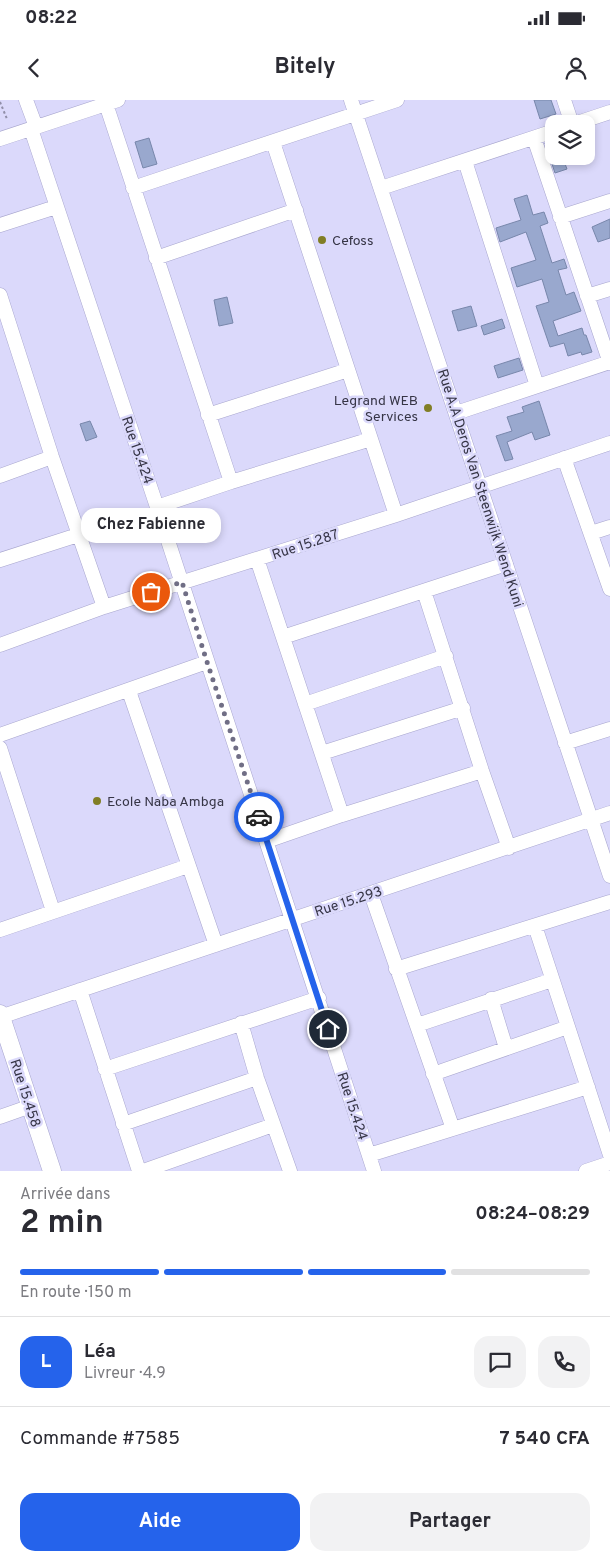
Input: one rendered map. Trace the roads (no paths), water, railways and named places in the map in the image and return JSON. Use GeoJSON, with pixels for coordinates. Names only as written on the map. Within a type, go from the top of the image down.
{"type":"FeatureCollection","features":[{"type":"Feature","properties":{"kind":"main road","name":"Rue 15.458"},"geometry":{"type":"LineString","coordinates":[[0,1016],[52,1171]]}},
{"type":"Feature","properties":{"kind":"street","name":"Rue 15.424"},"geometry":{"type":"LineString","coordinates":[[26,100],[56,207],[157,506],[374,1171]]}},
{"type":"Feature","properties":{"kind":"street","name":"Rue A.A Deros Van Steenwijk Wend Kuni"},"geometry":{"type":"LineString","coordinates":[[351,100],[382,188],[610,876]]}},
{"type":"Feature","properties":{"kind":"street"},"geometry":{"type":"LineString","coordinates":[[133,188],[397,100]]}},
{"type":"Feature","properties":{"kind":"street"},"geometry":{"type":"LineString","coordinates":[[564,100],[570,115]]}},
{"type":"Feature","properties":{"kind":"street"},"geometry":{"type":"LineString","coordinates":[[0,139],[33,128],[76,106],[112,102],[133,188],[230,482]]}},
{"type":"Feature","properties":{"kind":"street"},"geometry":{"type":"LineString","coordinates":[[595,117],[610,112]]}},
{"type":"Feature","properties":{"kind":"street"},"geometry":{"type":"LineString","coordinates":[[382,188],[545,134]]}},
{"type":"Feature","properties":{"kind":"street"},"geometry":{"type":"LineString","coordinates":[[456,414],[610,362],[534,138]]}},
{"type":"Feature","properties":{"kind":"street"},"geometry":{"type":"LineString","coordinates":[[273,142],[396,515]]}},
{"type":"Feature","properties":{"kind":"street"},"geometry":{"type":"LineString","coordinates":[[465,161],[537,386]]}},
{"type":"Feature","properties":{"kind":"street"},"geometry":{"type":"LineString","coordinates":[[560,216],[610,200]]}},
{"type":"Feature","properties":{"kind":"street"},"geometry":{"type":"LineString","coordinates":[[0,226],[56,207]]}},
{"type":"Feature","properties":{"kind":"street"},"geometry":{"type":"LineString","coordinates":[[156,258],[296,210]]}},
{"type":"Feature","properties":{"kind":"street"},"geometry":{"type":"LineString","coordinates":[[588,296],[610,288]]}},
{"type":"Feature","properties":{"kind":"street"},"geometry":{"type":"LineString","coordinates":[[1,302],[78,535],[104,607]]}},
{"type":"Feature","properties":{"kind":"street"},"geometry":{"type":"LineString","coordinates":[[208,415],[348,370]]}},
{"type":"Feature","properties":{"kind":"street"},"geometry":{"type":"LineString","coordinates":[[157,506],[371,440]]}},
{"type":"Feature","properties":{"kind":"street","name":"Rue 15.287"},"geometry":{"type":"LineString","coordinates":[[0,645],[104,607],[396,515],[610,443]]}},
{"type":"Feature","properties":{"kind":"street"},"geometry":{"type":"LineString","coordinates":[[0,476],[52,457]]}},
{"type":"Feature","properties":{"kind":"street"},"geometry":{"type":"LineString","coordinates":[[564,458],[610,590]]}},
{"type":"Feature","properties":{"kind":"street"},"geometry":{"type":"LineString","coordinates":[[591,533],[610,527]]}},
{"type":"Feature","properties":{"kind":"street"},"geometry":{"type":"LineString","coordinates":[[0,560],[78,535]]}},
{"type":"Feature","properties":{"kind":"street"},"geometry":{"type":"LineString","coordinates":[[258,559],[342,815]]}},
{"type":"Feature","properties":{"kind":"street"},"geometry":{"type":"LineString","coordinates":[[283,637],[506,564]]}},
{"type":"Feature","properties":{"kind":"street"},"geometry":{"type":"LineString","coordinates":[[424,591],[509,848]]}},
{"type":"Feature","properties":{"kind":"street"},"geometry":{"type":"LineString","coordinates":[[305,704],[446,656]]}},
{"type":"Feature","properties":{"kind":"street"},"geometry":{"type":"LineString","coordinates":[[0,735],[207,662]]}},
{"type":"Feature","properties":{"kind":"street"},"geometry":{"type":"LineString","coordinates":[[129,691],[216,945]]}},
{"type":"Feature","properties":{"kind":"street"},"geometry":{"type":"LineString","coordinates":[[322,753],[462,708]]}},
{"type":"Feature","properties":{"kind":"street"},"geometry":{"type":"LineString","coordinates":[[566,743],[610,729]]}},
{"type":"Feature","properties":{"kind":"street"},"geometry":{"type":"LineString","coordinates":[[0,748],[52,911]]}},
{"type":"Feature","properties":{"kind":"street"},"geometry":{"type":"LineString","coordinates":[[267,842],[342,815],[482,771]]}},
{"type":"Feature","properties":{"kind":"street","name":"Rue 15.293"},"geometry":{"type":"LineString","coordinates":[[0,1016],[610,813]]}},
{"type":"Feature","properties":{"kind":"street"},"geometry":{"type":"LineString","coordinates":[[0,930],[188,866]]}},
{"type":"Feature","properties":{"kind":"street"},"geometry":{"type":"LineString","coordinates":[[371,894],[453,1129]]}},
{"type":"Feature","properties":{"kind":"street"},"geometry":{"type":"LineString","coordinates":[[396,969],[610,902]]}},
{"type":"Feature","properties":{"kind":"street"},"geometry":{"type":"LineString","coordinates":[[535,926],[610,1155]]}},
{"type":"Feature","properties":{"kind":"street"},"geometry":{"type":"LineString","coordinates":[[417,1025],[490,999],[552,980]]}},
{"type":"Feature","properties":{"kind":"street"},"geometry":{"type":"LineString","coordinates":[[80,990],[139,1171]]}},
{"type":"Feature","properties":{"kind":"street"},"geometry":{"type":"LineString","coordinates":[[105,1069],[319,998]]}},
{"type":"Feature","properties":{"kind":"street"},"geometry":{"type":"LineString","coordinates":[[490,999],[506,1048]]}},
{"type":"Feature","properties":{"kind":"street"},"geometry":{"type":"LineString","coordinates":[[241,1023],[257,1078],[290,1171]]}},
{"type":"Feature","properties":{"kind":"street"},"geometry":{"type":"LineString","coordinates":[[433,1074],[568,1027]]}},
{"type":"Feature","properties":{"kind":"street"},"geometry":{"type":"LineString","coordinates":[[123,1124],[257,1078]]}},
{"type":"Feature","properties":{"kind":"street"},"geometry":{"type":"LineString","coordinates":[[369,1155],[588,1087]]}},
{"type":"Feature","properties":{"kind":"street"},"geometry":{"type":"LineString","coordinates":[[0,1116],[31,1106]]}},
{"type":"Feature","properties":{"kind":"street"},"geometry":{"type":"LineString","coordinates":[[143,1171],[273,1125]]}},
{"type":"Feature","properties":{"kind":"street"},"geometry":{"type":"LineString","coordinates":[[586,1171],[610,1163]]}},
{"type":"Feature","properties":{"kind":"place","name":"Cefoss"},"geometry":{"type":"Point","coordinates":[322,240]}},
{"type":"Feature","properties":{"kind":"place","name":"Legrand WEB Services"},"geometry":{"type":"Point","coordinates":[428,408]}},
{"type":"Feature","properties":{"kind":"place","name":"Chez Fabienne"},"geometry":{"type":"Point","coordinates":[151,592]}},
{"type":"Feature","properties":{"kind":"place","name":"Ecole Naba Ambga"},"geometry":{"type":"Point","coordinates":[97,801]}}]}
